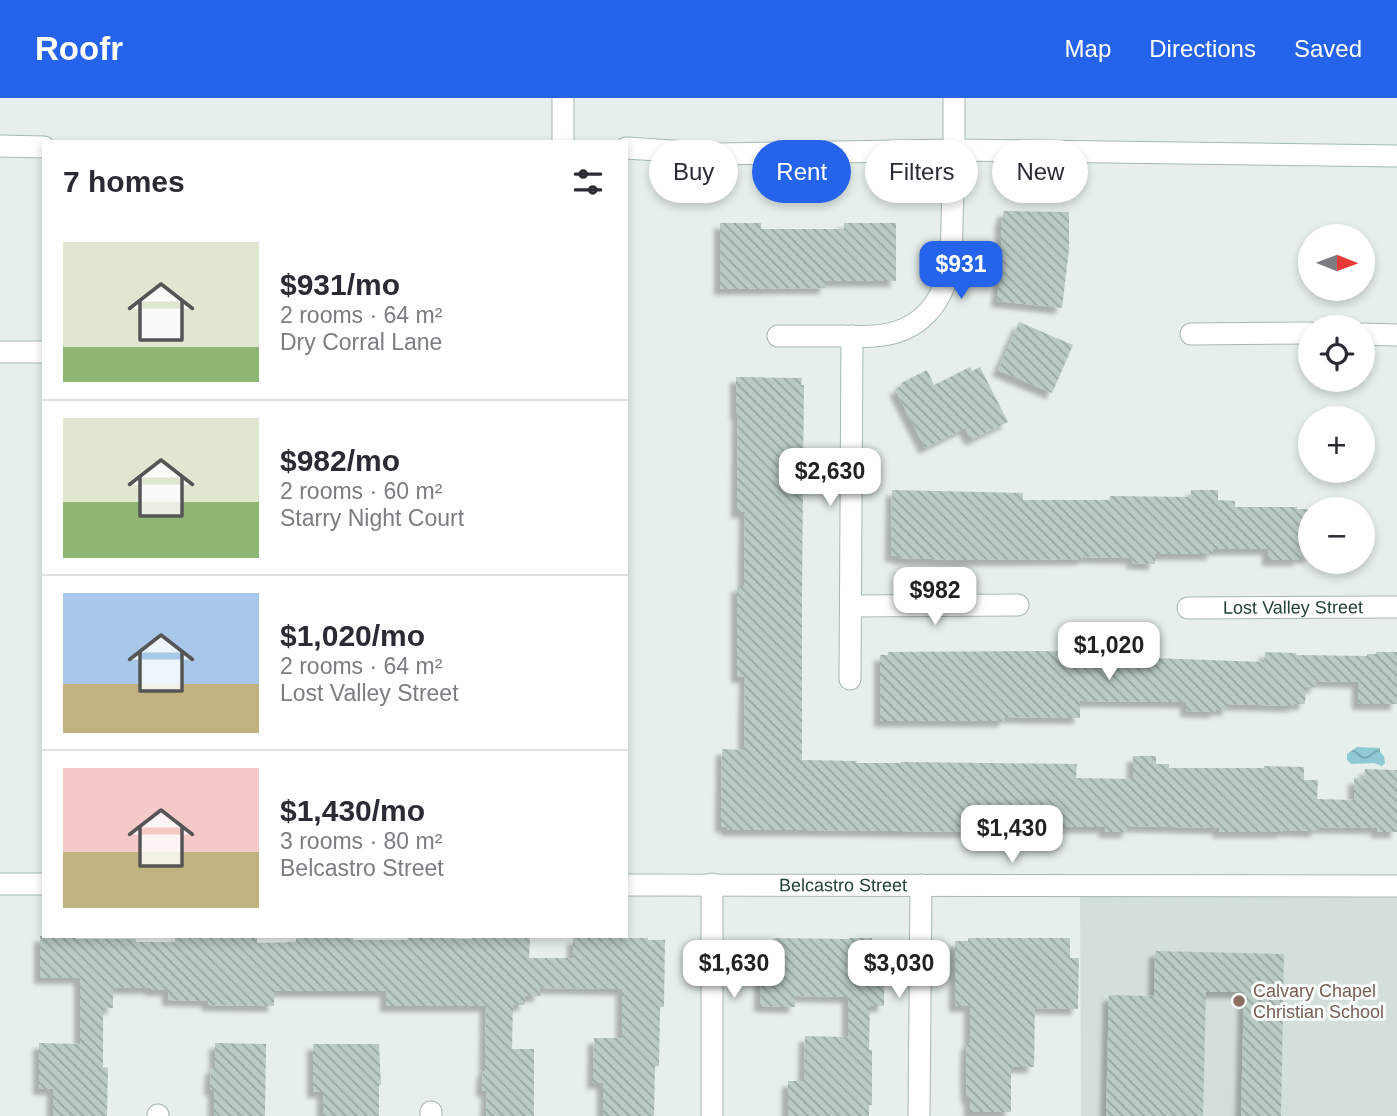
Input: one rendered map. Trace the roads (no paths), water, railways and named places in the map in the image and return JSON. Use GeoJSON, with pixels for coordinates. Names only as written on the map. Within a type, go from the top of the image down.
{"type":"FeatureCollection","features":[{"type":"Feature","properties":{"kind":"street"},"geometry":{"type":"LineString","coordinates":[[563,98],[563,140]]}},
{"type":"Feature","properties":{"kind":"street"},"geometry":{"type":"LineString","coordinates":[[954,98],[954,140]]}},
{"type":"Feature","properties":{"kind":"street"},"geometry":{"type":"LineString","coordinates":[[0,146],[42,147]]}},
{"type":"Feature","properties":{"kind":"street"},"geometry":{"type":"LineString","coordinates":[[628,148],[719,154],[865,152]]}},
{"type":"Feature","properties":{"kind":"street"},"geometry":{"type":"LineString","coordinates":[[978,150],[1397,156]]}},
{"type":"Feature","properties":{"kind":"street"},"geometry":{"type":"LineString","coordinates":[[778,336],[876,337],[907,329],[918,322],[929,312],[948,277],[953,203]]}},
{"type":"Feature","properties":{"kind":"street"},"geometry":{"type":"LineString","coordinates":[[1191,334],[1298,333]]}},
{"type":"Feature","properties":{"kind":"street"},"geometry":{"type":"LineString","coordinates":[[1375,334],[1397,335]]}},
{"type":"Feature","properties":{"kind":"street"},"geometry":{"type":"LineString","coordinates":[[850,679],[852,336]]}},
{"type":"Feature","properties":{"kind":"street"},"geometry":{"type":"LineString","coordinates":[[0,352],[42,352]]}},
{"type":"Feature","properties":{"kind":"street"},"geometry":{"type":"LineString","coordinates":[[851,606],[1018,605]]}},
{"type":"Feature","properties":{"kind":"street","name":"Lost Valley Street"},"geometry":{"type":"LineString","coordinates":[[1188,608],[1397,607]]}},
{"type":"Feature","properties":{"kind":"street"},"geometry":{"type":"LineString","coordinates":[[0,884],[42,884]]}},
{"type":"Feature","properties":{"kind":"street","name":"Belcastro Street"},"geometry":{"type":"LineString","coordinates":[[628,884],[1397,886]]}},
{"type":"Feature","properties":{"kind":"street"},"geometry":{"type":"LineString","coordinates":[[712,884],[712,1116]]}},
{"type":"Feature","properties":{"kind":"street"},"geometry":{"type":"LineString","coordinates":[[919,1116],[921,885]]}},
{"type":"Feature","properties":{"kind":"water"},"geometry":{"type":"Polygon","coordinates":[[[1357,747],[1380,748],[1385,763],[1382,766],[1374,763],[1351,764],[1347,760],[1347,754],[1357,747]]]}},
{"type":"Feature","properties":{"kind":"place","name":"Calvary Chapel Christian School"},"geometry":{"type":"Point","coordinates":[1239,1001]}}]}
